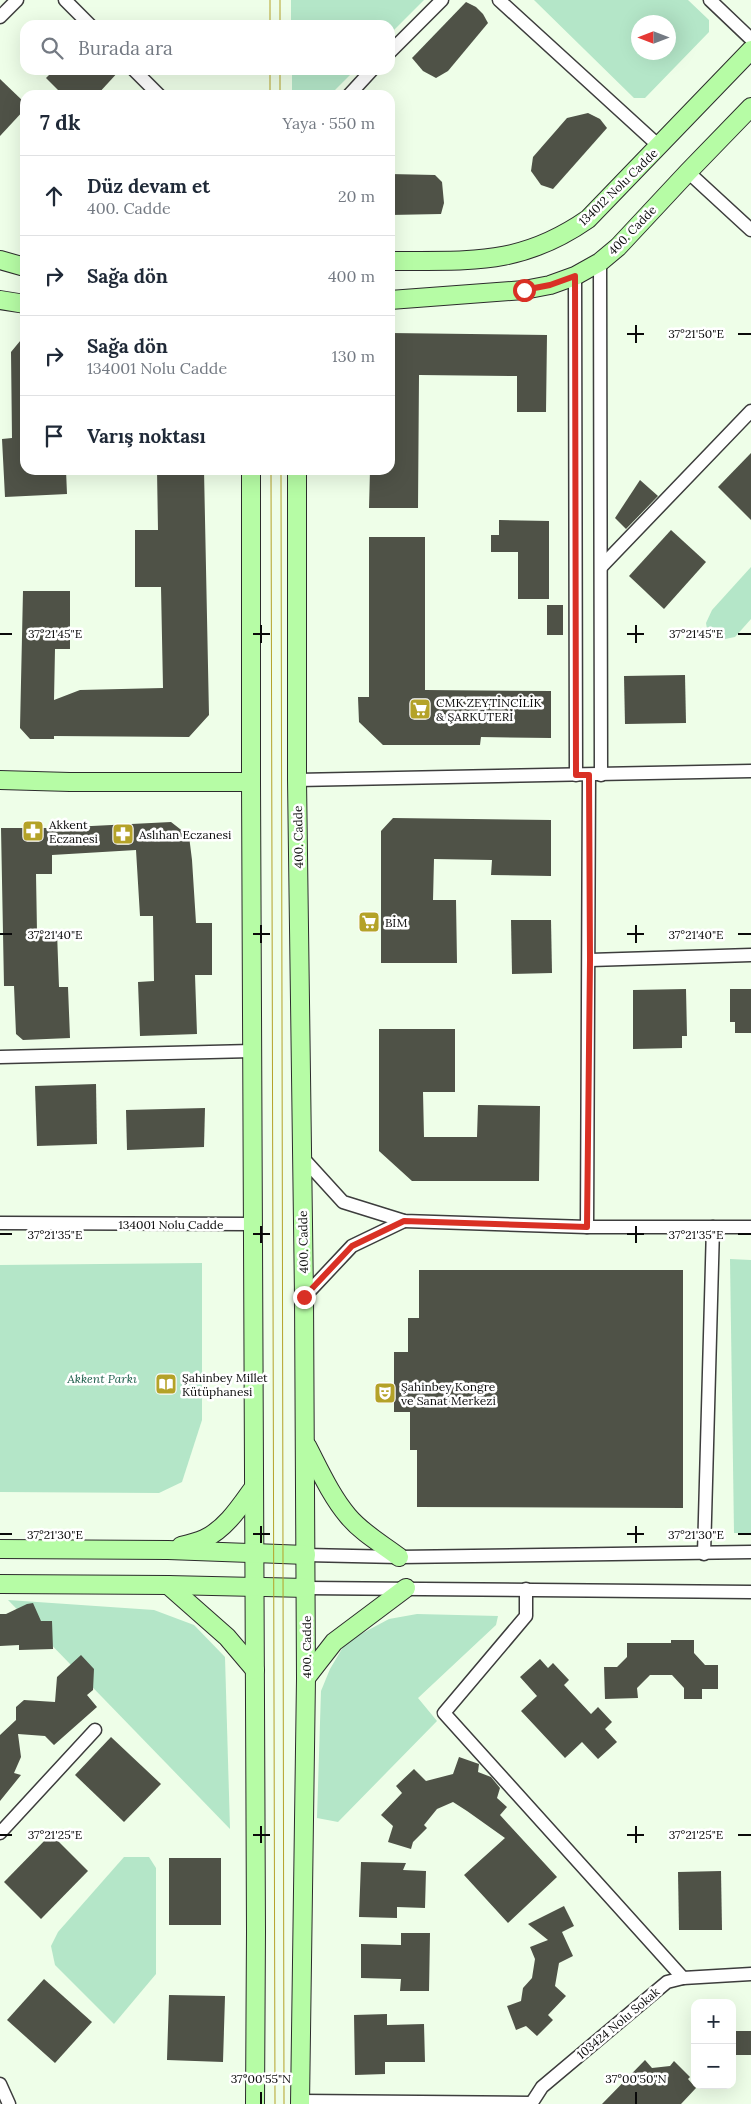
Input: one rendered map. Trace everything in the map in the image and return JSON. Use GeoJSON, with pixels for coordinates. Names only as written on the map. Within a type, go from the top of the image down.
{"type":"FeatureCollection","features":[{"type":"Feature","properties":{"kind":"main road","name":"134012 Nolu Cadde"},"geometry":{"type":"LineString","coordinates":[[395,261],[488,259],[508,256],[549,243],[588,219],[751,50]]}},
{"type":"Feature","properties":{"kind":"main road","name":"400. Cadde"},"geometry":{"type":"LineString","coordinates":[[395,300],[524,290],[550,285],[575,276],[600,262],[618,247],[751,108]]}},
{"type":"Feature","properties":{"kind":"main road"},"geometry":{"type":"LineString","coordinates":[[0,260],[20,266]]}},
{"type":"Feature","properties":{"kind":"main road"},"geometry":{"type":"LineString","coordinates":[[0,300],[20,303]]}},
{"type":"Feature","properties":{"kind":"main road"},"geometry":{"type":"LineString","coordinates":[[252,475],[251,782],[255,1587],[255,2104]]}},
{"type":"Feature","properties":{"kind":"main road","name":"400. Cadde"},"geometry":{"type":"LineString","coordinates":[[297,475],[297,780],[306,1555],[300,2102]]}},
{"type":"Feature","properties":{"kind":"main road"},"geometry":{"type":"LineString","coordinates":[[0,780],[251,782]]}},
{"type":"Feature","properties":{"kind":"main road"},"geometry":{"type":"LineString","coordinates":[[305,1442],[325,1481],[347,1516],[364,1532],[399,1557]]}},
{"type":"Feature","properties":{"kind":"main road"},"geometry":{"type":"LineString","coordinates":[[168,1550],[205,1539],[214,1533],[226,1522],[254,1487]]}},
{"type":"Feature","properties":{"kind":"main road"},"geometry":{"type":"LineString","coordinates":[[0,1549],[168,1550],[306,1555]]}},
{"type":"Feature","properties":{"kind":"main road"},"geometry":{"type":"LineString","coordinates":[[0,1584],[306,1588]]}},
{"type":"Feature","properties":{"kind":"main road"},"geometry":{"type":"LineString","coordinates":[[168,1585],[226,1637],[255,1670]]}},
{"type":"Feature","properties":{"kind":"main road"},"geometry":{"type":"LineString","coordinates":[[306,1678],[334,1642],[406,1588]]}},
{"type":"Feature","properties":{"kind":"street"},"geometry":{"type":"LineString","coordinates":[[0,17],[17,0]]}},
{"type":"Feature","properties":{"kind":"street"},"geometry":{"type":"LineString","coordinates":[[65,0],[85,20]]}},
{"type":"Feature","properties":{"kind":"street"},"geometry":{"type":"LineString","coordinates":[[395,47],[442,0]]}},
{"type":"Feature","properties":{"kind":"street"},"geometry":{"type":"LineString","coordinates":[[499,0],[659,146]]}},
{"type":"Feature","properties":{"kind":"street"},"geometry":{"type":"LineString","coordinates":[[710,0],[751,39]]}},
{"type":"Feature","properties":{"kind":"street"},"geometry":{"type":"LineString","coordinates":[[139,75],[154,90]]}},
{"type":"Feature","properties":{"kind":"street"},"geometry":{"type":"LineString","coordinates":[[354,90],[367,75]]}},
{"type":"Feature","properties":{"kind":"street"},"geometry":{"type":"LineString","coordinates":[[688,172],[751,230]]}},
{"type":"Feature","properties":{"kind":"street"},"geometry":{"type":"LineString","coordinates":[[587,1227],[590,960],[602,566],[600,262]]}},
{"type":"Feature","properties":{"kind":"street"},"geometry":{"type":"LineString","coordinates":[[575,276],[576,775]]}},
{"type":"Feature","properties":{"kind":"street"},"geometry":{"type":"LineString","coordinates":[[602,566],[751,411]]}},
{"type":"Feature","properties":{"kind":"street"},"geometry":{"type":"LineString","coordinates":[[297,780],[751,771]]}},
{"type":"Feature","properties":{"kind":"street"},"geometry":{"type":"LineString","coordinates":[[590,960],[751,955]]}},
{"type":"Feature","properties":{"kind":"street"},"geometry":{"type":"LineString","coordinates":[[0,1058],[252,1051]]}},
{"type":"Feature","properties":{"kind":"street"},"geometry":{"type":"LineString","coordinates":[[302,1157],[343,1202],[404,1221],[587,1227],[751,1227]]}},
{"type":"Feature","properties":{"kind":"street"},"geometry":{"type":"LineString","coordinates":[[304,1297],[352,1246],[404,1221]]}},
{"type":"Feature","properties":{"kind":"street","name":"134001 Nolu Cadde"},"geometry":{"type":"LineString","coordinates":[[0,1223],[253,1224]]}},
{"type":"Feature","properties":{"kind":"street"},"geometry":{"type":"LineString","coordinates":[[704,1554],[713,1227]]}},
{"type":"Feature","properties":{"kind":"street"},"geometry":{"type":"LineString","coordinates":[[306,1555],[399,1557],[751,1552]]}},
{"type":"Feature","properties":{"kind":"street"},"geometry":{"type":"LineString","coordinates":[[306,1588],[751,1592]]}},
{"type":"Feature","properties":{"kind":"street"},"geometry":{"type":"LineString","coordinates":[[526,1589],[526,1616],[444,1713],[682,1978]]}},
{"type":"Feature","properties":{"kind":"street"},"geometry":{"type":"LineString","coordinates":[[0,1833],[95,1730]]}},
{"type":"Feature","properties":{"kind":"street","name":"103424 Nolu Sokak"},"geometry":{"type":"LineString","coordinates":[[531,2103],[542,2087],[667,1982],[682,1978],[751,1974]]}},
{"type":"Feature","properties":{"kind":"street"},"geometry":{"type":"LineString","coordinates":[[0,2084],[9,2104]]}},
{"type":"Feature","properties":{"kind":"street"},"geometry":{"type":"LineString","coordinates":[[300,2102],[531,2103]]}},
{"type":"Feature","properties":{"kind":"green space"},"geometry":{"type":"Polygon","coordinates":[[[291,0],[424,0],[395,29],[395,20],[291,20],[291,0]]]}},
{"type":"Feature","properties":{"kind":"green space"},"geometry":{"type":"Polygon","coordinates":[[[534,0],[688,0],[709,20],[709,32],[645,98],[634,98],[534,0]]]}},
{"type":"Feature","properties":{"kind":"green space"},"geometry":{"type":"Polygon","coordinates":[[[292,75],[350,75],[335,90],[292,90],[292,75]]]}},
{"type":"Feature","properties":{"kind":"green space"},"geometry":{"type":"Polygon","coordinates":[[[751,567],[751,619],[735,637],[720,640],[707,629],[706,623],[712,610],[751,567]]]}},
{"type":"Feature","properties":{"kind":"green space"},"geometry":{"type":"Polygon","coordinates":[[[730,1259],[751,1260],[751,1533],[734,1533],[730,1259]]]}},
{"type":"Feature","properties":{"kind":"green space","name":"Akkent Parkı"},"geometry":{"type":"Polygon","coordinates":[[[202,1263],[202,1420],[182,1482],[159,1493],[0,1492],[0,1265],[202,1263]]]}},
{"type":"Feature","properties":{"kind":"green space"},"geometry":{"type":"Polygon","coordinates":[[[8,1600],[154,1610],[194,1625],[225,1657],[230,1829],[8,1600]]]}},
{"type":"Feature","properties":{"kind":"green space"},"geometry":{"type":"Polygon","coordinates":[[[417,1614],[498,1616],[496,1625],[418,1698],[437,1721],[338,1822],[317,1818],[321,1691],[330,1669],[346,1642],[389,1619],[417,1614]]]}},
{"type":"Feature","properties":{"kind":"green space"},"geometry":{"type":"Polygon","coordinates":[[[124,1857],[149,1857],[156,1868],[156,1974],[114,2024],[55,1965],[51,1946],[58,1932],[124,1857]]]}},
{"type":"Feature","properties":{"kind":"building"},"geometry":{"type":"Polygon","coordinates":[[[466,2],[476,7],[488,23],[448,71],[436,78],[423,71],[412,58],[466,2]]]}},
{"type":"Feature","properties":{"kind":"building"},"geometry":{"type":"Polygon","coordinates":[[[49,75],[115,75],[102,90],[58,90],[46,78],[49,75]]]}},
{"type":"Feature","properties":{"kind":"building"},"geometry":{"type":"Polygon","coordinates":[[[0,79],[20,98],[20,114],[0,136],[0,79]]]}},
{"type":"Feature","properties":{"kind":"building"},"geometry":{"type":"Polygon","coordinates":[[[588,113],[600,119],[607,128],[553,189],[541,185],[531,171],[533,157],[567,118],[588,113]]]}},
{"type":"Feature","properties":{"kind":"building"},"geometry":{"type":"Polygon","coordinates":[[[395,174],[435,175],[442,182],[444,203],[441,214],[395,215],[395,174]]]}},
{"type":"Feature","properties":{"kind":"building"},"geometry":{"type":"Polygon","coordinates":[[[395,333],[547,335],[546,412],[517,412],[517,376],[419,375],[418,508],[369,508],[370,475],[395,475],[395,333]]]}},
{"type":"Feature","properties":{"kind":"building"},"geometry":{"type":"Polygon","coordinates":[[[20,341],[20,475],[66,475],[67,494],[5,497],[2,439],[12,438],[11,352],[20,341]]]}},
{"type":"Feature","properties":{"kind":"building"},"geometry":{"type":"Polygon","coordinates":[[[751,453],[751,520],[718,487],[751,453]]]}},
{"type":"Feature","properties":{"kind":"building"},"geometry":{"type":"Polygon","coordinates":[[[157,475],[204,475],[209,715],[189,737],[54,736],[54,739],[30,739],[20,728],[23,591],[70,591],[70,649],[55,649],[54,700],[80,690],[163,688],[161,587],[135,587],[135,530],[158,530],[157,475]]]}},
{"type":"Feature","properties":{"kind":"building"},"geometry":{"type":"Polygon","coordinates":[[[640,480],[658,496],[626,529],[615,518],[640,480]]]}},
{"type":"Feature","properties":{"kind":"building"},"geometry":{"type":"Polygon","coordinates":[[[499,520],[549,521],[549,599],[518,599],[518,552],[491,552],[491,535],[499,535],[499,520]]]}},
{"type":"Feature","properties":{"kind":"building"},"geometry":{"type":"Polygon","coordinates":[[[671,530],[706,562],[664,609],[629,576],[671,530]]]}},
{"type":"Feature","properties":{"kind":"building"},"geometry":{"type":"Polygon","coordinates":[[[369,537],[425,537],[425,690],[551,691],[551,738],[481,737],[480,745],[383,745],[359,722],[358,697],[369,697],[369,537]]]}},
{"type":"Feature","properties":{"kind":"building"},"geometry":{"type":"Polygon","coordinates":[[[547,605],[563,605],[563,635],[547,635],[547,605]]]}},
{"type":"Feature","properties":{"kind":"building"},"geometry":{"type":"Polygon","coordinates":[[[685,675],[686,723],[625,724],[624,676],[685,675]]]}},
{"type":"Feature","properties":{"kind":"building"},"geometry":{"type":"Polygon","coordinates":[[[393,818],[551,820],[551,876],[491,875],[492,860],[434,859],[433,900],[456,900],[457,963],[381,963],[381,831],[393,818]]]}},
{"type":"Feature","properties":{"kind":"building"},"geometry":{"type":"Polygon","coordinates":[[[171,822],[189,836],[196,923],[212,923],[212,975],[195,975],[197,1034],[140,1036],[138,982],[154,981],[153,916],[140,916],[136,850],[52,855],[52,874],[36,874],[37,932],[57,932],[59,987],[68,987],[70,1038],[23,1040],[16,1034],[14,986],[4,986],[1,828],[52,828],[171,822]]]}},
{"type":"Feature","properties":{"kind":"building"},"geometry":{"type":"Polygon","coordinates":[[[511,920],[551,920],[552,973],[512,974],[511,920]]]}},
{"type":"Feature","properties":{"kind":"building"},"geometry":{"type":"Polygon","coordinates":[[[686,989],[687,1036],[682,1036],[682,1048],[633,1049],[633,990],[686,989]]]}},
{"type":"Feature","properties":{"kind":"building"},"geometry":{"type":"Polygon","coordinates":[[[730,989],[751,989],[751,1033],[735,1033],[735,1022],[730,1022],[730,989]]]}},
{"type":"Feature","properties":{"kind":"building"},"geometry":{"type":"Polygon","coordinates":[[[379,1029],[455,1029],[455,1092],[423,1092],[424,1137],[477,1137],[478,1105],[540,1106],[539,1181],[412,1181],[379,1151],[379,1029]]]}},
{"type":"Feature","properties":{"kind":"building"},"geometry":{"type":"Polygon","coordinates":[[[96,1084],[97,1144],[37,1146],[35,1086],[96,1084]]]}},
{"type":"Feature","properties":{"kind":"building"},"geometry":{"type":"Polygon","coordinates":[[[205,1108],[204,1147],[127,1150],[126,1110],[205,1108]]]}},
{"type":"Feature","properties":{"kind":"building"},"geometry":{"type":"Polygon","coordinates":[[[419,1270],[683,1270],[683,1508],[417,1507],[417,1450],[410,1450],[410,1412],[394,1412],[394,1352],[408,1352],[408,1318],[419,1318],[419,1270]]]}},
{"type":"Feature","properties":{"kind":"building"},"geometry":{"type":"Polygon","coordinates":[[[33,1603],[41,1621],[52,1621],[53,1649],[19,1650],[19,1645],[0,1646],[0,1614],[6,1614],[33,1603]]]}},
{"type":"Feature","properties":{"kind":"building"},"geometry":{"type":"Polygon","coordinates":[[[671,1640],[694,1640],[694,1653],[705,1665],[718,1665],[718,1689],[702,1689],[702,1699],[684,1699],[684,1688],[672,1675],[650,1675],[637,1688],[638,1698],[605,1699],[604,1667],[617,1667],[627,1657],[627,1643],[671,1643],[671,1640]]]}},
{"type":"Feature","properties":{"kind":"building"},"geometry":{"type":"Polygon","coordinates":[[[81,1655],[94,1669],[93,1690],[87,1695],[97,1707],[54,1745],[45,1736],[18,1734],[21,1757],[14,1773],[21,1775],[0,1801],[0,1735],[16,1720],[16,1707],[24,1700],[55,1702],[57,1677],[81,1655]]]}},
{"type":"Feature","properties":{"kind":"building"},"geometry":{"type":"Polygon","coordinates":[[[540,1659],[548,1668],[553,1663],[569,1680],[564,1685],[591,1714],[598,1707],[612,1722],[605,1729],[617,1742],[598,1759],[582,1742],[565,1758],[521,1711],[537,1696],[520,1677],[540,1659]]]}},
{"type":"Feature","properties":{"kind":"building"},"geometry":{"type":"Polygon","coordinates":[[[111,1737],[161,1784],[124,1822],[75,1775],[111,1737]]]}},
{"type":"Feature","properties":{"kind":"building"},"geometry":{"type":"Polygon","coordinates":[[[459,1757],[479,1764],[478,1772],[491,1777],[500,1788],[497,1798],[507,1807],[500,1815],[557,1877],[508,1923],[464,1875],[505,1838],[467,1811],[453,1802],[437,1809],[424,1825],[427,1828],[413,1842],[411,1849],[388,1842],[393,1826],[381,1815],[402,1793],[396,1786],[414,1769],[426,1781],[453,1774],[459,1757]]]}},
{"type":"Feature","properties":{"kind":"building"},"geometry":{"type":"Polygon","coordinates":[[[51,1834],[88,1871],[41,1919],[4,1882],[51,1834]]]}},
{"type":"Feature","properties":{"kind":"building"},"geometry":{"type":"Polygon","coordinates":[[[169,1858],[221,1858],[221,1925],[169,1925],[169,1858]]]}},
{"type":"Feature","properties":{"kind":"building"},"geometry":{"type":"Polygon","coordinates":[[[361,1862],[406,1863],[403,1870],[426,1871],[425,1908],[397,1907],[397,1918],[359,1917],[361,1862]]]}},
{"type":"Feature","properties":{"kind":"building"},"geometry":{"type":"Polygon","coordinates":[[[721,1871],[722,1930],[679,1930],[678,1872],[721,1871]]]}},
{"type":"Feature","properties":{"kind":"building"},"geometry":{"type":"Polygon","coordinates":[[[564,1906],[574,1926],[562,1932],[573,1956],[559,1963],[555,1986],[566,1996],[548,2015],[553,2020],[537,2036],[526,2026],[516,2030],[507,2006],[521,2001],[523,1988],[532,1978],[535,1959],[530,1947],[548,1940],[528,1924],[564,1906]]]}},
{"type":"Feature","properties":{"kind":"building"},"geometry":{"type":"Polygon","coordinates":[[[401,1933],[430,1933],[429,1991],[400,1991],[401,1979],[361,1978],[361,1944],[401,1945],[401,1933]]]}},
{"type":"Feature","properties":{"kind":"building"},"geometry":{"type":"Polygon","coordinates":[[[44,1979],[92,2022],[55,2063],[7,2020],[44,1979]]]}},
{"type":"Feature","properties":{"kind":"building"},"geometry":{"type":"Polygon","coordinates":[[[169,1995],[225,1996],[223,2062],[167,2060],[169,1995]]]}},
{"type":"Feature","properties":{"kind":"building"},"geometry":{"type":"Polygon","coordinates":[[[387,2014],[387,2025],[424,2024],[425,2062],[385,2062],[385,2074],[355,2075],[354,2015],[387,2014]]]}},
{"type":"Feature","properties":{"kind":"building"},"geometry":{"type":"Polygon","coordinates":[[[736,2031],[751,2031],[751,2055],[736,2055],[736,2031]]]}},
{"type":"Feature","properties":{"kind":"building"},"geometry":{"type":"Polygon","coordinates":[[[645,2060],[652,2068],[670,2066],[674,2061],[690,2077],[688,2079],[691,2082],[691,2089],[695,2089],[681,2104],[602,2104],[645,2060]]]}},
{"type":"Feature","properties":{"kind":"tram line"},"geometry":{"type":"LineString","coordinates":[[270,0],[270,20]]}},
{"type":"Feature","properties":{"kind":"tram line"},"geometry":{"type":"LineString","coordinates":[[280,0],[280,20]]}},
{"type":"Feature","properties":{"kind":"tram line"},"geometry":{"type":"LineString","coordinates":[[270,75],[270,90]]}},
{"type":"Feature","properties":{"kind":"tram line"},"geometry":{"type":"LineString","coordinates":[[280,75],[280,90]]}},
{"type":"Feature","properties":{"kind":"tram line"},"geometry":{"type":"LineString","coordinates":[[271,475],[275,2104]]}},
{"type":"Feature","properties":{"kind":"tram line"},"geometry":{"type":"LineString","coordinates":[[281,475],[284,2104]]}},
{"type":"Feature","properties":{"kind":"place","name":"CMK ZEYTİNCİLİK & ŞARKÜTERİ"},"geometry":{"type":"Point","coordinates":[420,709]}},
{"type":"Feature","properties":{"kind":"place","name":"Akkent Eczanesi"},"geometry":{"type":"Point","coordinates":[33,831]}},
{"type":"Feature","properties":{"kind":"place","name":"Aslıhan Eczanesi"},"geometry":{"type":"Point","coordinates":[123,834]}},
{"type":"Feature","properties":{"kind":"place","name":"BİM"},"geometry":{"type":"Point","coordinates":[369,922]}},
{"type":"Feature","properties":{"kind":"place","name":"Şahinbey Millet Kütüphanesi"},"geometry":{"type":"Point","coordinates":[166,1384]}},
{"type":"Feature","properties":{"kind":"place","name":"Şahinbey Kongre ve Sanat Merkezi"},"geometry":{"type":"Point","coordinates":[385,1393]}},
{"type":"Feature","properties":{"kind":"route"},"geometry":{"type":"LineString","coordinates":[[304,1297],[352,1246],[404,1221],[587,1227],[590,960],[589,775],[576,775],[575,276],[550,285],[524,290]]}}]}
